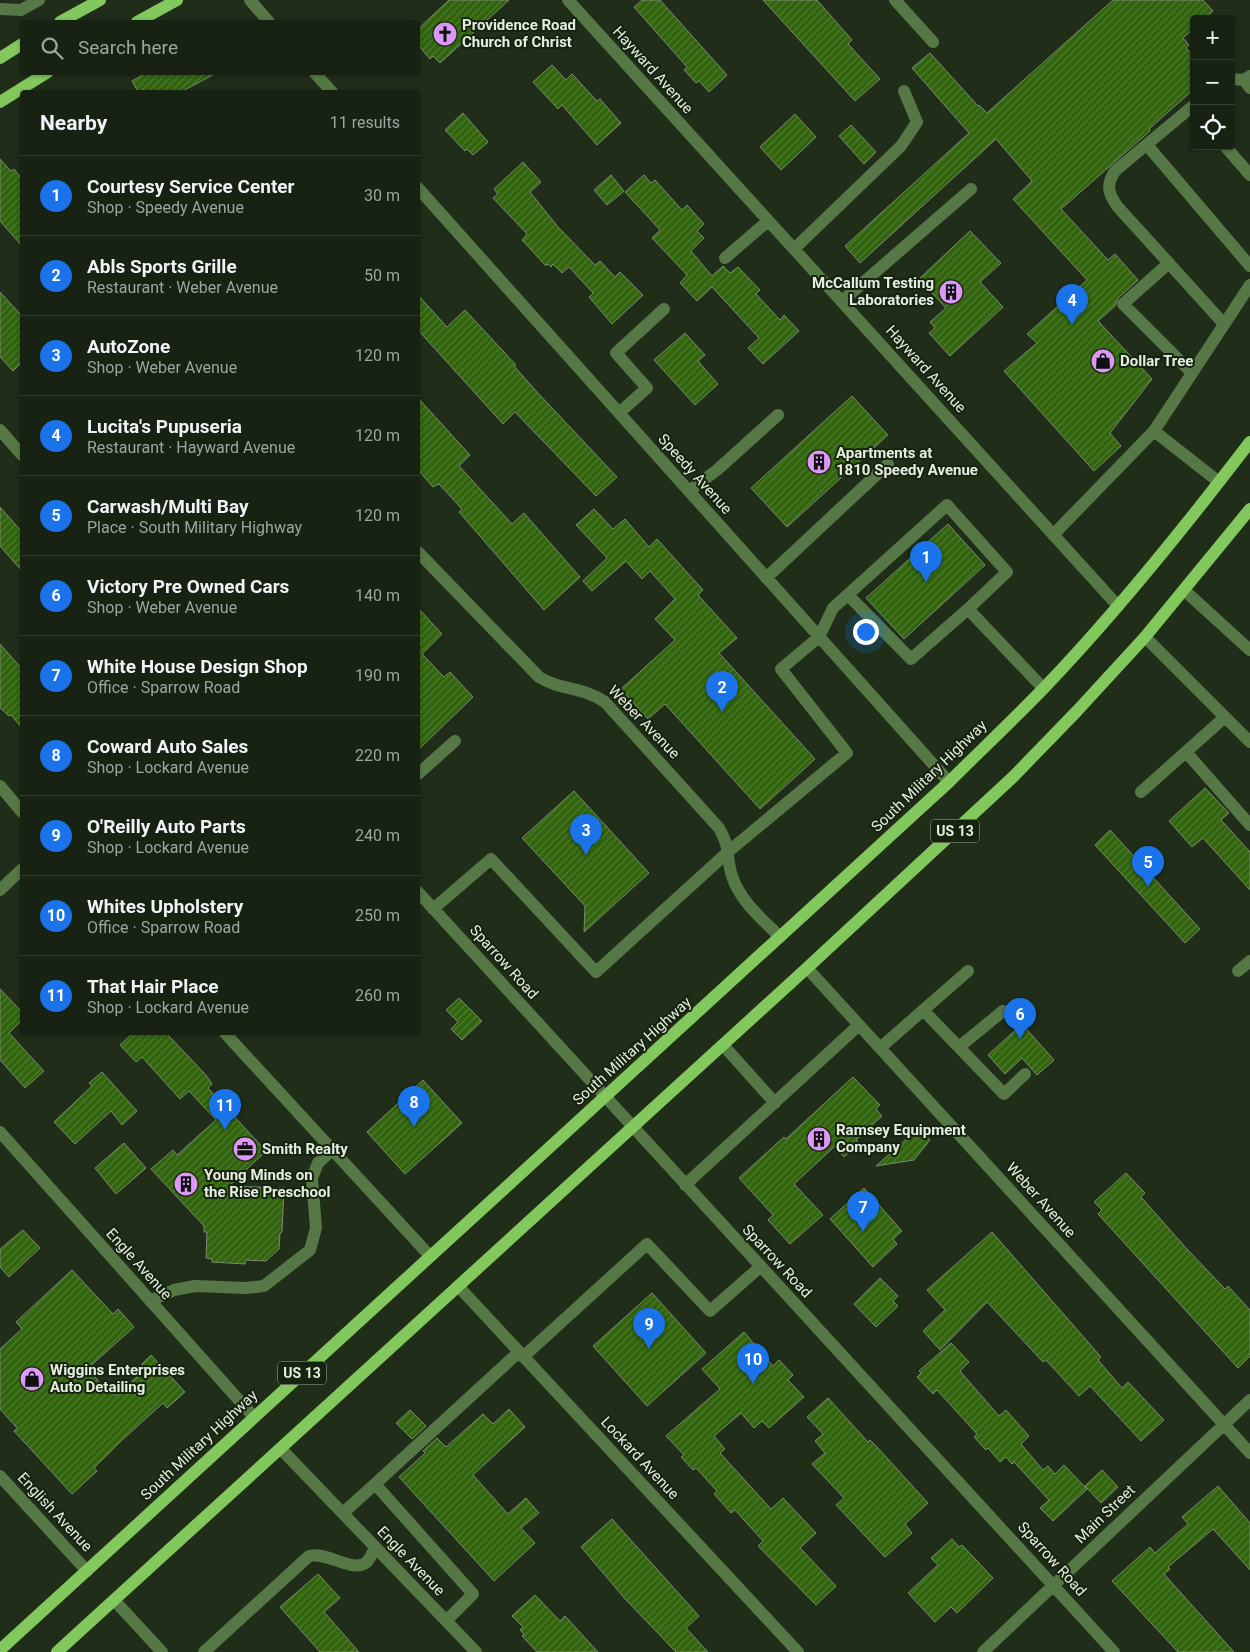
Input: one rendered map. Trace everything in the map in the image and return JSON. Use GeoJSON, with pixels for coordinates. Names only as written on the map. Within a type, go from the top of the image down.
{"type":"FeatureCollection","features":[{"type":"Feature","properties":{"kind":"main road"},"geometry":{"type":"LineString","coordinates":[[64,20],[100,0]]}},
{"type":"Feature","properties":{"kind":"main road"},"geometry":{"type":"LineString","coordinates":[[141,20],[177,0]]}},
{"type":"Feature","properties":{"kind":"main road"},"geometry":{"type":"LineString","coordinates":[[0,58],[20,45]]}},
{"type":"Feature","properties":{"kind":"main road"},"geometry":{"type":"LineString","coordinates":[[26,90],[44,75]]}},
{"type":"Feature","properties":{"kind":"main road"},"geometry":{"type":"LineString","coordinates":[[0,102],[20,95]]}},
{"type":"Feature","properties":{"kind":"main road","name":"South Military Highway"},"geometry":{"type":"LineString","coordinates":[[0,1650],[949,782],[1044,688],[1118,606],[1220,482],[1250,442]]}},
{"type":"Feature","properties":{"kind":"main road","name":"US 13"},"geometry":{"type":"LineString","coordinates":[[57,1652],[723,1045],[1013,776],[1077,711],[1145,637],[1250,509]]}},
{"type":"Feature","properties":{"kind":"street"},"geometry":{"type":"LineString","coordinates":[[0,9],[22,10],[39,0]]}},
{"type":"Feature","properties":{"kind":"street"},"geometry":{"type":"LineString","coordinates":[[250,0],[267,20]]}},
{"type":"Feature","properties":{"kind":"street","name":"Hayward Avenue"},"geometry":{"type":"LineString","coordinates":[[568,0],[1118,606]]}},
{"type":"Feature","properties":{"kind":"street"},"geometry":{"type":"LineString","coordinates":[[895,0],[933,42]]}},
{"type":"Feature","properties":{"kind":"street"},"geometry":{"type":"LineString","coordinates":[[317,75],[330,90]]}},
{"type":"Feature","properties":{"kind":"street"},"geometry":{"type":"LineString","coordinates":[[794,249],[901,146],[917,122],[904,92]]}},
{"type":"Feature","properties":{"kind":"street"},"geometry":{"type":"LineString","coordinates":[[1190,110],[1115,171],[1109,180],[1108,188],[1117,206],[1224,324]]}},
{"type":"Feature","properties":{"kind":"street"},"geometry":{"type":"LineString","coordinates":[[1147,145],[1250,266]]}},
{"type":"Feature","properties":{"kind":"street"},"geometry":{"type":"LineString","coordinates":[[1228,150],[1250,175]]}},
{"type":"Feature","properties":{"kind":"street"},"geometry":{"type":"LineString","coordinates":[[842,301],[972,189]]}},
{"type":"Feature","properties":{"kind":"street","name":"Speedy Avenue"},"geometry":{"type":"LineString","coordinates":[[420,190],[949,782]]}},
{"type":"Feature","properties":{"kind":"street"},"geometry":{"type":"LineString","coordinates":[[725,258],[768,221]]}},
{"type":"Feature","properties":{"kind":"street"},"geometry":{"type":"LineString","coordinates":[[1169,263],[1123,304],[1192,373]]}},
{"type":"Feature","properties":{"kind":"street"},"geometry":{"type":"LineString","coordinates":[[1053,535],[1154,431],[1250,285]]}},
{"type":"Feature","properties":{"kind":"street"},"geometry":{"type":"LineString","coordinates":[[619,413],[647,388],[616,353],[664,309]]}},
{"type":"Feature","properties":{"kind":"street"},"geometry":{"type":"LineString","coordinates":[[689,492],[717,470],[778,415]]}},
{"type":"Feature","properties":{"kind":"street"},"geometry":{"type":"LineString","coordinates":[[0,430],[20,453]]}},
{"type":"Feature","properties":{"kind":"street"},"geometry":{"type":"LineString","coordinates":[[1154,431],[1220,482]]}},
{"type":"Feature","properties":{"kind":"street"},"geometry":{"type":"LineString","coordinates":[[766,578],[888,464]]}},
{"type":"Feature","properties":{"kind":"street"},"geometry":{"type":"LineString","coordinates":[[433,909],[491,859],[596,972],[729,851],[847,753],[781,669],[819,637],[833,608],[947,505],[1007,572],[968,609],[911,658],[848,595]]}},
{"type":"Feature","properties":{"kind":"street","name":"Weber Avenue"},"geometry":{"type":"LineString","coordinates":[[420,554],[539,677],[550,684],[592,693],[605,702],[719,828],[729,851],[732,875],[736,885],[749,906],[780,937]]}},
{"type":"Feature","properties":{"kind":"street"},"geometry":{"type":"LineString","coordinates":[[1184,590],[1250,650]]}},
{"type":"Feature","properties":{"kind":"street"},"geometry":{"type":"LineString","coordinates":[[968,609],[1044,688]]}},
{"type":"Feature","properties":{"kind":"street"},"geometry":{"type":"LineString","coordinates":[[1145,637],[1250,742]]}},
{"type":"Feature","properties":{"kind":"street"},"geometry":{"type":"LineString","coordinates":[[1141,792],[1225,717]]}},
{"type":"Feature","properties":{"kind":"street"},"geometry":{"type":"LineString","coordinates":[[420,772],[454,741]]}},
{"type":"Feature","properties":{"kind":"street"},"geometry":{"type":"LineString","coordinates":[[1186,752],[1250,825]]}},
{"type":"Feature","properties":{"kind":"street"},"geometry":{"type":"LineString","coordinates":[[0,786],[20,810]]}},
{"type":"Feature","properties":{"kind":"street"},"geometry":{"type":"LineString","coordinates":[[0,890],[20,871]]}},
{"type":"Feature","properties":{"kind":"street","name":"Sparrow Road"},"geometry":{"type":"LineString","coordinates":[[420,894],[1114,1652]]}},
{"type":"Feature","properties":{"kind":"street"},"geometry":{"type":"LineString","coordinates":[[1238,971],[1250,961]]}},
{"type":"Feature","properties":{"kind":"street","name":"Weber Avenue"},"geometry":{"type":"LineString","coordinates":[[807,968],[1250,1453]]}},
{"type":"Feature","properties":{"kind":"street"},"geometry":{"type":"LineString","coordinates":[[880,1048],[968,971]]}},
{"type":"Feature","properties":{"kind":"street"},"geometry":{"type":"LineString","coordinates":[[924,1010],[1004,1094],[1025,1074]]}},
{"type":"Feature","properties":{"kind":"street"},"geometry":{"type":"LineString","coordinates":[[959,1047],[1003,1011]]}},
{"type":"Feature","properties":{"kind":"street"},"geometry":{"type":"LineString","coordinates":[[685,1185],[859,1025]]}},
{"type":"Feature","properties":{"kind":"street"},"geometry":{"type":"LineString","coordinates":[[227,1035],[430,1256]]}},
{"type":"Feature","properties":{"kind":"street"},"geometry":{"type":"LineString","coordinates":[[723,1045],[774,1103]]}},
{"type":"Feature","properties":{"kind":"street","name":"Engle Avenue"},"geometry":{"type":"LineString","coordinates":[[0,1132],[254,1417]]}},
{"type":"Feature","properties":{"kind":"street"},"geometry":{"type":"LineString","coordinates":[[150,1301],[174,1290],[195,1286],[246,1288],[264,1286],[310,1250],[316,1228],[312,1178],[318,1163],[332,1150]]}},
{"type":"Feature","properties":{"kind":"street"},"geometry":{"type":"LineString","coordinates":[[343,1513],[647,1244],[710,1311],[760,1267]]}},
{"type":"Feature","properties":{"kind":"street","name":"Lockard Avenue"},"geometry":{"type":"LineString","coordinates":[[458,1286],[798,1652]]}},
{"type":"Feature","properties":{"kind":"street","name":"Main Street"},"geometry":{"type":"LineString","coordinates":[[983,1652],[1250,1400]]}},
{"type":"Feature","properties":{"kind":"street","name":"Engle Avenue"},"geometry":{"type":"LineString","coordinates":[[281,1448],[476,1652]]}},
{"type":"Feature","properties":{"kind":"street","name":"English Avenue"},"geometry":{"type":"LineString","coordinates":[[0,1476],[87,1571]]}},
{"type":"Feature","properties":{"kind":"street"},"geometry":{"type":"LineString","coordinates":[[375,1484],[473,1594],[446,1621]]}},
{"type":"Feature","properties":{"kind":"street"},"geometry":{"type":"LineString","coordinates":[[204,1652],[309,1556],[319,1553],[350,1566],[360,1565],[367,1562],[375,1548]]}},
{"type":"Feature","properties":{"kind":"street"},"geometry":{"type":"LineString","coordinates":[[114,1600],[162,1652]]}},
{"type":"Feature","properties":{"kind":"building","name":"Providence Road Church of Christ"},"geometry":{"type":"Polygon","coordinates":[[[449,0],[509,0],[440,63],[433,56],[430,59],[420,47],[420,27],[449,0]]]}},
{"type":"Feature","properties":{"kind":"building"},"geometry":{"type":"Polygon","coordinates":[[[642,0],[660,0],[727,75],[709,92],[699,81],[696,83],[684,70],[687,67],[634,7],[642,0]]]}},
{"type":"Feature","properties":{"kind":"building"},"geometry":{"type":"Polygon","coordinates":[[[763,0],[817,0],[852,40],[848,44],[880,79],[855,101],[763,0]]]}},
{"type":"Feature","properties":{"kind":"building"},"geometry":{"type":"Polygon","coordinates":[[[1113,0],[1203,0],[1213,11],[1208,15],[1190,15],[1190,32],[1183,38],[1189,45],[1186,48],[1190,52],[1190,93],[1149,129],[1150,131],[1061,209],[1108,260],[1115,254],[1138,280],[1118,298],[1115,306],[1098,321],[1152,379],[1110,433],[1121,446],[1094,471],[1004,371],[1037,343],[1027,334],[1087,280],[1013,199],[1032,181],[996,139],[860,263],[845,246],[969,133],[912,68],[930,53],[978,106],[987,113],[1113,0]]]}},
{"type":"Feature","properties":{"kind":"building"},"geometry":{"type":"Polygon","coordinates":[[[552,65],[566,80],[572,74],[597,101],[600,99],[621,123],[597,145],[562,105],[558,109],[533,82],[552,65]]]}},
{"type":"Feature","properties":{"kind":"building"},"geometry":{"type":"Polygon","coordinates":[[[143,75],[212,75],[185,90],[137,90],[132,81],[143,75]]]}},
{"type":"Feature","properties":{"kind":"building"},"geometry":{"type":"Polygon","coordinates":[[[463,113],[488,142],[473,155],[467,149],[465,151],[445,130],[463,113]]]}},
{"type":"Feature","properties":{"kind":"building"},"geometry":{"type":"Polygon","coordinates":[[[795,114],[816,137],[781,170],[760,147],[795,114]]]}},
{"type":"Feature","properties":{"kind":"building"},"geometry":{"type":"Polygon","coordinates":[[[851,125],[876,152],[864,164],[839,136],[851,125]]]}},
{"type":"Feature","properties":{"kind":"building"},"geometry":{"type":"Polygon","coordinates":[[[0,159],[11,171],[14,169],[20,176],[20,244],[0,221],[0,159]]]}},
{"type":"Feature","properties":{"kind":"building"},"geometry":{"type":"Polygon","coordinates":[[[523,162],[541,182],[530,192],[558,227],[595,265],[600,261],[615,277],[620,272],[643,295],[612,324],[589,297],[593,293],[569,267],[562,273],[553,264],[551,267],[548,264],[546,266],[522,240],[527,234],[493,198],[498,194],[494,189],[523,162]]]}},
{"type":"Feature","properties":{"kind":"building"},"geometry":{"type":"Polygon","coordinates":[[[611,175],[624,191],[607,205],[594,190],[611,175]]]}},
{"type":"Feature","properties":{"kind":"building"},"geometry":{"type":"Polygon","coordinates":[[[644,175],[651,183],[655,180],[682,210],[687,205],[704,224],[697,231],[704,238],[691,251],[712,276],[723,266],[730,273],[738,267],[760,290],[756,294],[780,320],[784,315],[799,331],[763,364],[748,348],[759,338],[712,287],[697,301],[680,283],[687,275],[652,238],[660,230],[625,192],[644,175]]]}},
{"type":"Feature","properties":{"kind":"building","name":"McCallum Testing Laboratories"},"geometry":{"type":"Polygon","coordinates":[[[970,231],[1001,263],[980,282],[1003,307],[950,356],[929,333],[935,328],[930,322],[946,308],[919,279],[970,231]]]}},
{"type":"Feature","properties":{"kind":"building"},"geometry":{"type":"Polygon","coordinates":[[[0,292],[20,314],[20,364],[13,371],[0,357],[0,292]]]}},
{"type":"Feature","properties":{"kind":"building"},"geometry":{"type":"Polygon","coordinates":[[[420,297],[447,327],[465,310],[516,365],[514,366],[537,392],[617,477],[596,496],[515,412],[503,424],[420,332],[420,297]]]}},
{"type":"Feature","properties":{"kind":"building"},"geometry":{"type":"Polygon","coordinates":[[[685,333],[705,355],[698,361],[718,384],[695,405],[654,360],[685,333]]]}},
{"type":"Feature","properties":{"kind":"building","name":"Apartments at 1810 Speedy Avenue"},"geometry":{"type":"Polygon","coordinates":[[[852,396],[888,435],[787,527],[751,488],[852,396]]]}},
{"type":"Feature","properties":{"kind":"building"},"geometry":{"type":"Polygon","coordinates":[[[420,400],[470,455],[459,466],[512,524],[524,513],[580,577],[544,610],[459,512],[462,509],[439,484],[433,487],[420,472],[420,400]]]}},
{"type":"Feature","properties":{"kind":"building"},"geometry":{"type":"Polygon","coordinates":[[[0,507],[20,530],[20,569],[0,546],[0,507]]]}},
{"type":"Feature","properties":{"kind":"building"},"geometry":{"type":"Polygon","coordinates":[[[594,509],[613,529],[625,519],[649,547],[657,539],[703,590],[698,595],[737,638],[719,653],[815,759],[760,809],[665,704],[648,719],[621,689],[675,640],[655,619],[675,599],[650,571],[642,579],[626,561],[592,591],[583,581],[607,558],[576,525],[594,509]]]}},
{"type":"Feature","properties":{"kind":"building"},"geometry":{"type":"Polygon","coordinates":[[[948,524],[985,565],[904,639],[866,598],[948,524]]]}},
{"type":"Feature","properties":{"kind":"building"},"geometry":{"type":"Polygon","coordinates":[[[420,610],[442,634],[422,654],[444,677],[450,672],[473,697],[420,748],[420,610]]]}},
{"type":"Feature","properties":{"kind":"building"},"geometry":{"type":"Polygon","coordinates":[[[0,644],[20,667],[20,726],[11,715],[9,716],[0,708],[0,644]]]}},
{"type":"Feature","properties":{"kind":"building"},"geometry":{"type":"Polygon","coordinates":[[[1205,788],[1229,813],[1221,820],[1250,852],[1250,890],[1203,838],[1192,847],[1169,821],[1205,788]]]}},
{"type":"Feature","properties":{"kind":"building"},"geometry":{"type":"Polygon","coordinates":[[[574,791],[649,873],[584,932],[585,906],[522,838],[574,791]]]}},
{"type":"Feature","properties":{"kind":"building"},"geometry":{"type":"Polygon","coordinates":[[[1110,830],[1200,929],[1185,943],[1095,845],[1110,830]]]}},
{"type":"Feature","properties":{"kind":"building"},"geometry":{"type":"Polygon","coordinates":[[[0,989],[20,1010],[20,1022],[9,1033],[44,1071],[25,1088],[0,1060],[0,989]]]}},
{"type":"Feature","properties":{"kind":"building"},"geometry":{"type":"Polygon","coordinates":[[[459,998],[482,1021],[462,1040],[451,1029],[458,1022],[446,1010],[459,998]]]}},
{"type":"Feature","properties":{"kind":"building"},"geometry":{"type":"Polygon","coordinates":[[[1022,1024],[1054,1060],[1037,1075],[1022,1058],[1005,1074],[988,1055],[1022,1024]]]}},
{"type":"Feature","properties":{"kind":"building"},"geometry":{"type":"Polygon","coordinates":[[[131,1035],[168,1035],[206,1075],[212,1084],[208,1088],[266,1151],[229,1186],[284,1188],[282,1232],[280,1233],[279,1249],[266,1261],[245,1260],[245,1264],[212,1262],[212,1259],[206,1258],[207,1232],[204,1232],[204,1226],[151,1169],[173,1150],[177,1155],[216,1120],[189,1091],[180,1099],[142,1057],[136,1062],[120,1045],[131,1035]]]}},
{"type":"Feature","properties":{"kind":"building"},"geometry":{"type":"Polygon","coordinates":[[[102,1072],[137,1111],[122,1125],[111,1111],[75,1144],[54,1122],[92,1086],[89,1083],[102,1072]]]}},
{"type":"Feature","properties":{"kind":"building","name":"Ramsey Equipment Company"},"geometry":{"type":"Polygon","coordinates":[[[853,1077],[880,1105],[876,1109],[882,1116],[856,1140],[859,1143],[844,1157],[835,1146],[794,1184],[823,1215],[790,1244],[768,1220],[773,1215],[739,1178],[784,1137],[786,1139],[853,1077]]]}},
{"type":"Feature","properties":{"kind":"building"},"geometry":{"type":"Polygon","coordinates":[[[423,1080],[462,1123],[405,1174],[367,1132],[423,1080]]]}},
{"type":"Feature","properties":{"kind":"building"},"geometry":{"type":"Polygon","coordinates":[[[919,1128],[930,1140],[914,1160],[876,1166],[919,1128]]]}},
{"type":"Feature","properties":{"kind":"building"},"geometry":{"type":"Polygon","coordinates":[[[124,1143],[146,1168],[116,1194],[95,1168],[124,1143]]]}},
{"type":"Feature","properties":{"kind":"building"},"geometry":{"type":"Polygon","coordinates":[[[1126,1173],[1145,1193],[1141,1197],[1186,1248],[1225,1289],[1228,1286],[1250,1310],[1250,1356],[1238,1368],[1098,1214],[1102,1210],[1094,1202],[1126,1173]]]}},
{"type":"Feature","properties":{"kind":"building"},"geometry":{"type":"Polygon","coordinates":[[[864,1188],[902,1231],[893,1239],[897,1244],[873,1267],[830,1219],[864,1188]]]}},
{"type":"Feature","properties":{"kind":"building"},"geometry":{"type":"Polygon","coordinates":[[[23,1230],[40,1248],[9,1277],[0,1267],[0,1249],[23,1230]]]}},
{"type":"Feature","properties":{"kind":"building"},"geometry":{"type":"Polygon","coordinates":[[[992,1232],[1101,1357],[1098,1360],[1122,1388],[1128,1382],[1164,1420],[1141,1441],[1090,1386],[1079,1396],[1046,1360],[1043,1362],[987,1302],[940,1350],[923,1331],[945,1310],[927,1290],[992,1232]]]}},
{"type":"Feature","properties":{"kind":"building"},"geometry":{"type":"Polygon","coordinates":[[[72,1270],[113,1314],[118,1309],[134,1327],[88,1368],[108,1393],[111,1390],[116,1396],[141,1373],[137,1369],[151,1355],[185,1392],[167,1408],[163,1403],[94,1468],[97,1471],[72,1494],[14,1431],[17,1428],[0,1409],[0,1349],[22,1329],[16,1322],[72,1270]]]}},
{"type":"Feature","properties":{"kind":"building"},"geometry":{"type":"Polygon","coordinates":[[[880,1278],[898,1296],[893,1301],[898,1306],[876,1327],[854,1304],[880,1278]]]}},
{"type":"Feature","properties":{"kind":"building"},"geometry":{"type":"Polygon","coordinates":[[[652,1293],[706,1353],[647,1406],[593,1346],[652,1293]]]}},
{"type":"Feature","properties":{"kind":"building"},"geometry":{"type":"Polygon","coordinates":[[[744,1332],[773,1366],[779,1360],[793,1375],[788,1380],[804,1397],[769,1428],[762,1421],[754,1428],[741,1413],[714,1436],[725,1449],[720,1453],[771,1509],[783,1498],[816,1533],[800,1548],[836,1586],[816,1605],[758,1546],[763,1541],[735,1510],[731,1513],[714,1494],[717,1491],[696,1468],[693,1470],[681,1457],[684,1455],[666,1436],[720,1389],[702,1369],[744,1332]]]}},
{"type":"Feature","properties":{"kind":"building"},"geometry":{"type":"Polygon","coordinates":[[[951,1343],[969,1362],[960,1371],[999,1416],[1006,1410],[1029,1436],[1021,1444],[1043,1470],[1048,1466],[1055,1474],[1064,1465],[1087,1489],[1053,1521],[1040,1508],[1049,1500],[1014,1462],[1012,1464],[1006,1457],[1000,1462],[988,1448],[986,1450],[974,1437],[977,1434],[937,1390],[933,1394],[917,1377],[921,1373],[919,1371],[951,1343]]]}},
{"type":"Feature","properties":{"kind":"building"},"geometry":{"type":"Polygon","coordinates":[[[828,1398],[868,1442],[870,1440],[877,1447],[928,1503],[905,1524],[912,1533],[885,1557],[836,1505],[844,1498],[812,1464],[825,1453],[815,1441],[823,1434],[807,1417],[828,1398]]]}},
{"type":"Feature","properties":{"kind":"building"},"geometry":{"type":"Polygon","coordinates":[[[509,1409],[525,1427],[473,1475],[508,1514],[526,1498],[539,1513],[521,1528],[535,1543],[494,1581],[399,1477],[425,1453],[423,1451],[437,1438],[446,1447],[483,1414],[493,1424],[509,1409]]]}},
{"type":"Feature","properties":{"kind":"building"},"geometry":{"type":"Polygon","coordinates":[[[410,1410],[426,1426],[412,1439],[396,1423],[410,1410]]]}},
{"type":"Feature","properties":{"kind":"building"},"geometry":{"type":"Polygon","coordinates":[[[1102,1470],[1118,1487],[1101,1503],[1085,1486],[1102,1470]]]}},
{"type":"Feature","properties":{"kind":"building"},"geometry":{"type":"Polygon","coordinates":[[[1218,1486],[1250,1523],[1250,1570],[1213,1529],[1168,1567],[1170,1569],[1164,1574],[1234,1652],[1178,1652],[1112,1581],[1150,1547],[1155,1553],[1188,1524],[1182,1517],[1218,1486]]]}},
{"type":"Feature","properties":{"kind":"building"},"geometry":{"type":"Polygon","coordinates":[[[612,1519],[699,1616],[686,1628],[708,1652],[676,1652],[626,1600],[581,1547],[612,1519]]]}},
{"type":"Feature","properties":{"kind":"building"},"geometry":{"type":"Polygon","coordinates":[[[952,1539],[959,1547],[962,1545],[993,1578],[957,1613],[951,1607],[935,1622],[908,1593],[938,1565],[931,1558],[952,1539]]]}},
{"type":"Feature","properties":{"kind":"building"},"geometry":{"type":"Polygon","coordinates":[[[318,1574],[340,1598],[324,1612],[359,1652],[320,1652],[280,1607],[318,1574]]]}},
{"type":"Feature","properties":{"kind":"building"},"geometry":{"type":"Polygon","coordinates":[[[535,1595],[560,1621],[565,1616],[598,1652],[537,1652],[522,1636],[524,1634],[520,1630],[523,1627],[512,1616],[535,1595]]]}},
{"type":"Feature","properties":{"kind":"place","name":"Providence Road Church of Christ"},"geometry":{"type":"Point","coordinates":[445,34]}},
{"type":"Feature","properties":{"kind":"place","name":"McCallum Testing Laboratories"},"geometry":{"type":"Point","coordinates":[951,292]}},
{"type":"Feature","properties":{"kind":"place","name":"Lucita's Pupuseria"},"geometry":{"type":"Point","coordinates":[1072,325]}},
{"type":"Feature","properties":{"kind":"place","name":"Dollar Tree"},"geometry":{"type":"Point","coordinates":[1103,361]}},
{"type":"Feature","properties":{"kind":"place","name":"Apartments at 1810 Speedy Avenue"},"geometry":{"type":"Point","coordinates":[819,462]}},
{"type":"Feature","properties":{"kind":"place","name":"Courtesy Service Center"},"geometry":{"type":"Point","coordinates":[926,582]}},
{"type":"Feature","properties":{"kind":"place","name":"Abls Sports Grille"},"geometry":{"type":"Point","coordinates":[722,712]}},
{"type":"Feature","properties":{"kind":"place","name":"AutoZone"},"geometry":{"type":"Point","coordinates":[586,855]}},
{"type":"Feature","properties":{"kind":"place","name":"Carwash/Multi Bay"},"geometry":{"type":"Point","coordinates":[1148,887]}},
{"type":"Feature","properties":{"kind":"place","name":"Victory Pre Owned Cars"},"geometry":{"type":"Point","coordinates":[1020,1039]}},
{"type":"Feature","properties":{"kind":"place","name":"Coward Auto Sales"},"geometry":{"type":"Point","coordinates":[414,1127]}},
{"type":"Feature","properties":{"kind":"place","name":"That Hair Place"},"geometry":{"type":"Point","coordinates":[225,1130]}},
{"type":"Feature","properties":{"kind":"place","name":"Ramsey Equipment Company"},"geometry":{"type":"Point","coordinates":[819,1139]}},
{"type":"Feature","properties":{"kind":"place","name":"Smith Realty"},"geometry":{"type":"Point","coordinates":[245,1149]}},
{"type":"Feature","properties":{"kind":"place","name":"Young Minds on the Rise Preschool"},"geometry":{"type":"Point","coordinates":[186,1184]}},
{"type":"Feature","properties":{"kind":"place","name":"White House Design Shop"},"geometry":{"type":"Point","coordinates":[863,1232]}},
{"type":"Feature","properties":{"kind":"place","name":"O'Reilly Auto Parts"},"geometry":{"type":"Point","coordinates":[649,1349]}},
{"type":"Feature","properties":{"kind":"place","name":"Wiggins Enterprises Auto Detailing"},"geometry":{"type":"Point","coordinates":[32,1379]}},
{"type":"Feature","properties":{"kind":"place","name":"Whites Upholstery"},"geometry":{"type":"Point","coordinates":[753,1384]}}]}
